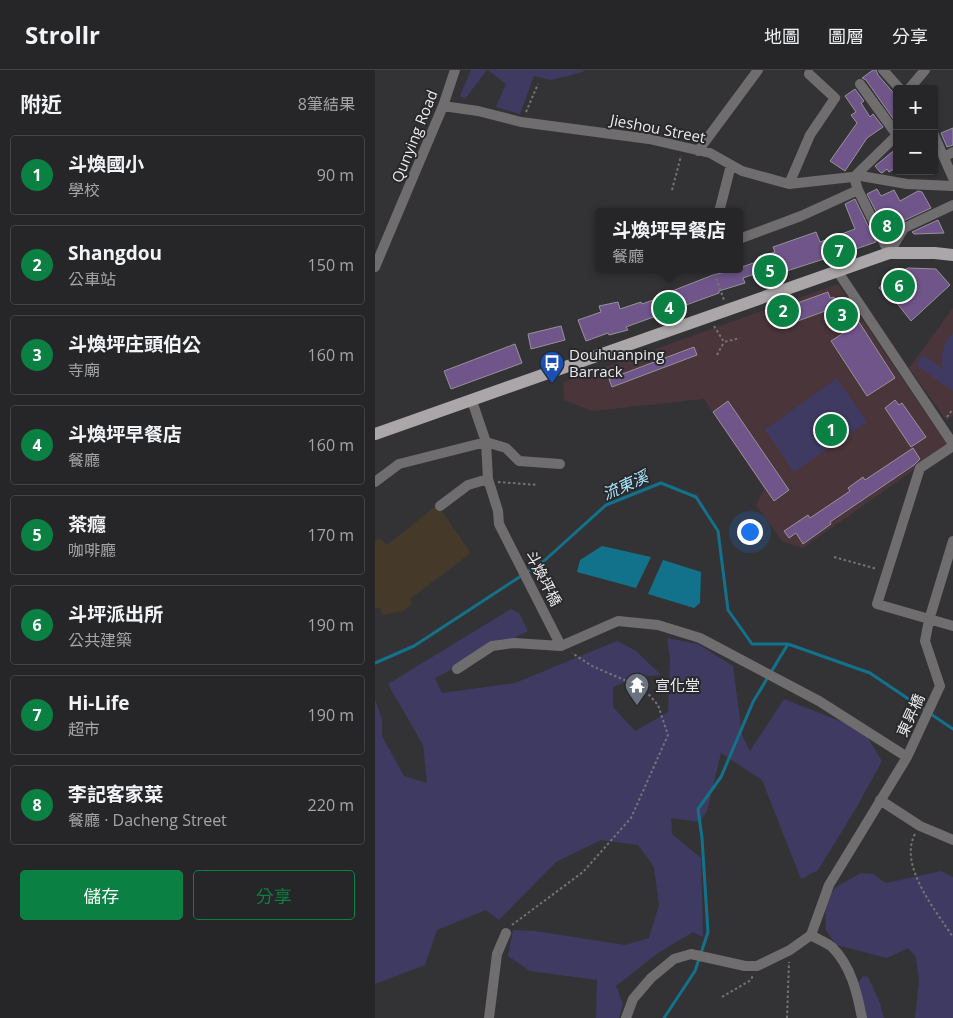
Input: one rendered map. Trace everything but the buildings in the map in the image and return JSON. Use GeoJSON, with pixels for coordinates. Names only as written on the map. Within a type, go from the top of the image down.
{"type":"FeatureCollection","features":[{"type":"Feature","properties":{"kind":"main road"},"geometry":{"type":"LineString","coordinates":[[375,434],[889,253],[953,255]]}},
{"type":"Feature","properties":{"kind":"street","name":"Qunying Road"},"geometry":{"type":"LineString","coordinates":[[375,267],[443,106],[455,70]]}},
{"type":"Feature","properties":{"kind":"street"},"geometry":{"type":"LineString","coordinates":[[698,151],[758,70]]}},
{"type":"Feature","properties":{"kind":"street"},"geometry":{"type":"LineString","coordinates":[[883,70],[896,85]]}},
{"type":"Feature","properties":{"kind":"street"},"geometry":{"type":"LineString","coordinates":[[912,85],[925,70]]}},
{"type":"Feature","properties":{"kind":"street"},"geometry":{"type":"LineString","coordinates":[[789,184],[810,135],[835,98],[809,74]]}},
{"type":"Feature","properties":{"kind":"street"},"geometry":{"type":"LineString","coordinates":[[860,84],[897,135],[854,177],[858,190],[889,253]]}},
{"type":"Feature","properties":{"kind":"street","name":"Jieshou Street"},"geometry":{"type":"LineString","coordinates":[[443,106],[478,111],[521,122],[649,139],[710,153],[742,171],[789,184],[861,176],[907,184],[953,186]]}},
{"type":"Feature","properties":{"kind":"street"},"geometry":{"type":"LineString","coordinates":[[938,141],[948,155],[953,178]]}},
{"type":"Feature","properties":{"kind":"street"},"geometry":{"type":"LineString","coordinates":[[720,208],[731,165]]}},
{"type":"Feature","properties":{"kind":"street"},"geometry":{"type":"LineString","coordinates":[[743,238],[801,216],[858,190]]}},
{"type":"Feature","properties":{"kind":"street"},"geometry":{"type":"LineString","coordinates":[[889,253],[904,228],[953,205]]}},
{"type":"Feature","properties":{"kind":"street"},"geometry":{"type":"LineString","coordinates":[[838,272],[953,445],[921,468],[877,604],[953,626]]}},
{"type":"Feature","properties":{"kind":"street","name":"斗煥坪橋"},"geometry":{"type":"LineString","coordinates":[[472,401],[486,442],[488,479],[498,512],[499,524],[561,646]]}},
{"type":"Feature","properties":{"kind":"street"},"geometry":{"type":"LineString","coordinates":[[375,482],[399,464],[486,442],[506,448],[519,461],[560,464]]}},
{"type":"Feature","properties":{"kind":"street"},"geometry":{"type":"LineString","coordinates":[[440,506],[468,485],[488,479]]}},
{"type":"Feature","properties":{"kind":"street"},"geometry":{"type":"LineString","coordinates":[[929,620],[953,541]]}},
{"type":"Feature","properties":{"kind":"street","name":"東昇橋"},"geometry":{"type":"LineString","coordinates":[[811,935],[829,885],[907,757],[940,686],[925,641],[929,620]]}},
{"type":"Feature","properties":{"kind":"street"},"geometry":{"type":"LineString","coordinates":[[457,669],[491,646],[514,643],[561,646],[618,621],[659,625],[700,638],[819,701],[907,757]]}},
{"type":"Feature","properties":{"kind":"street"},"geometry":{"type":"LineString","coordinates":[[880,800],[920,826],[953,840]]}},
{"type":"Feature","properties":{"kind":"street"},"geometry":{"type":"LineString","coordinates":[[489,1018],[497,954],[506,933]]}},
{"type":"Feature","properties":{"kind":"street"},"geometry":{"type":"LineString","coordinates":[[626,1018],[633,999],[651,978],[674,959],[691,954],[745,966],[757,966],[790,950],[811,935],[831,946],[847,967],[858,995],[862,1018]]}},
{"type":"Feature","properties":{"kind":"path"},"geometry":{"type":"LineString","coordinates":[[521,122],[538,84]]}},
{"type":"Feature","properties":{"kind":"path"},"geometry":{"type":"LineString","coordinates":[[672,190],[683,147]]}},
{"type":"Feature","properties":{"kind":"path"},"geometry":{"type":"LineString","coordinates":[[714,273],[728,310]]}},
{"type":"Feature","properties":{"kind":"path"},"geometry":{"type":"LineString","coordinates":[[838,329],[864,310]]}},
{"type":"Feature","properties":{"kind":"path"},"geometry":{"type":"LineString","coordinates":[[710,317],[724,342]]}},
{"type":"Feature","properties":{"kind":"path"},"geometry":{"type":"LineString","coordinates":[[717,355],[724,342],[740,338]]}},
{"type":"Feature","properties":{"kind":"path"},"geometry":{"type":"LineString","coordinates":[[945,418],[953,409]]}},
{"type":"Feature","properties":{"kind":"path"},"geometry":{"type":"LineString","coordinates":[[488,479],[494,482],[538,485]]}},
{"type":"Feature","properties":{"kind":"path"},"geometry":{"type":"LineString","coordinates":[[834,557],[887,572]]}},
{"type":"Feature","properties":{"kind":"path"},"geometry":{"type":"LineString","coordinates":[[506,933],[511,926],[583,872],[631,818],[668,735],[658,705],[643,688],[592,666],[561,646]]}},
{"type":"Feature","properties":{"kind":"path"},"geometry":{"type":"LineString","coordinates":[[920,826],[911,841],[910,855],[913,870],[953,937]]}},
{"type":"Feature","properties":{"kind":"path"},"geometry":{"type":"LineString","coordinates":[[787,1018],[790,950]]}},
{"type":"Feature","properties":{"kind":"path"},"geometry":{"type":"LineString","coordinates":[[722,997],[751,980],[757,966]]}},
{"type":"Feature","properties":{"kind":"shaded area"},"geometry":{"type":"Polygon","coordinates":[[[471,70],[487,70],[465,99],[460,96],[471,70]]]}},
{"type":"Feature","properties":{"kind":"shaded area"},"geometry":{"type":"Polygon","coordinates":[[[488,70],[584,70],[583,72],[551,80],[534,76],[520,114],[496,107],[506,84],[488,70]]]}},
{"type":"Feature","properties":{"kind":"shaded area"},"geometry":{"type":"Polygon","coordinates":[[[838,284],[948,446],[803,548],[782,541],[756,505],[764,489],[704,399],[592,411],[564,400],[563,382],[838,284]]]}},
{"type":"Feature","properties":{"kind":"shaded area"},"geometry":{"type":"Polygon","coordinates":[[[953,308],[953,415],[947,421],[909,368],[953,308]]]}},
{"type":"Feature","properties":{"kind":"shaded area"},"geometry":{"type":"Polygon","coordinates":[[[953,333],[953,391],[916,365],[923,355],[943,369],[943,350],[953,333]]]}},
{"type":"Feature","properties":{"kind":"shaded area"},"geometry":{"type":"Polygon","coordinates":[[[837,378],[867,422],[794,472],[765,430],[837,378]]]}},
{"type":"Feature","properties":{"kind":"shaded area"},"geometry":{"type":"Polygon","coordinates":[[[437,505],[471,553],[411,598],[411,605],[403,611],[382,615],[380,607],[375,609],[375,541],[380,538],[387,545],[437,505]]]}},
{"type":"Feature","properties":{"kind":"shaded area"},"geometry":{"type":"Polygon","coordinates":[[[511,609],[519,613],[528,631],[435,678],[442,693],[515,683],[617,641],[636,651],[661,675],[637,677],[613,687],[613,707],[635,731],[668,712],[670,659],[667,638],[698,644],[733,666],[742,735],[750,751],[784,699],[850,725],[866,735],[882,761],[855,810],[818,870],[801,879],[762,780],[721,753],[707,811],[700,822],[671,818],[672,834],[701,858],[703,937],[693,932],[658,953],[616,986],[623,1004],[619,1018],[596,1018],[597,980],[530,971],[508,956],[513,930],[535,931],[625,945],[649,938],[659,905],[654,867],[638,845],[601,840],[556,862],[499,920],[486,910],[437,930],[425,965],[375,984],[375,700],[382,719],[382,736],[404,776],[427,783],[423,745],[388,684],[511,609]]]}},
{"type":"Feature","properties":{"kind":"shaded area"},"geometry":{"type":"Polygon","coordinates":[[[941,871],[953,877],[953,1018],[915,1018],[919,981],[916,957],[908,948],[887,958],[836,945],[826,930],[825,901],[836,887],[861,873],[873,874],[886,883],[941,871]]]}},
{"type":"Feature","properties":{"kind":"shaded area"},"geometry":{"type":"Polygon","coordinates":[[[863,976],[868,977],[880,1003],[884,1018],[860,1018],[857,985],[863,976]]]}},
{"type":"Feature","properties":{"kind":"water"},"geometry":{"type":"Polygon","coordinates":[[[602,546],[651,557],[636,588],[577,572],[580,560],[602,546]]]}},
{"type":"Feature","properties":{"kind":"water"},"geometry":{"type":"Polygon","coordinates":[[[663,560],[701,572],[700,603],[694,608],[648,594],[663,560]]]}},
{"type":"Feature","properties":{"kind":"waterway","name":"流東溪"},"geometry":{"type":"LineString","coordinates":[[375,663],[414,646],[544,561],[606,505],[661,483],[696,497],[718,531],[728,610],[752,644],[788,644],[870,673],[953,729]]}},
{"type":"Feature","properties":{"kind":"waterway"},"geometry":{"type":"LineString","coordinates":[[664,1018],[695,971],[708,932],[702,838],[698,809],[721,777],[753,702],[788,644]]}},
{"type":"Feature","properties":{"kind":"place","name":"李記客家菜"},"geometry":{"type":"Point","coordinates":[887,226]}},
{"type":"Feature","properties":{"kind":"place","name":"Hi-Life"},"geometry":{"type":"Point","coordinates":[839,251]}},
{"type":"Feature","properties":{"kind":"place","name":"茶癮"},"geometry":{"type":"Point","coordinates":[770,271]}},
{"type":"Feature","properties":{"kind":"place","name":"斗坪派出所"},"geometry":{"type":"Point","coordinates":[899,286]}},
{"type":"Feature","properties":{"kind":"place","name":"斗煥坪早餐店"},"geometry":{"type":"Point","coordinates":[669,308]}},
{"type":"Feature","properties":{"kind":"place","name":"Shangdou"},"geometry":{"type":"Point","coordinates":[783,311]}},
{"type":"Feature","properties":{"kind":"place","name":"斗煥坪庄頭伯公"},"geometry":{"type":"Point","coordinates":[842,315]}},
{"type":"Feature","properties":{"kind":"place","name":"Douhuanping Barrack"},"geometry":{"type":"Point","coordinates":[552,384]}},
{"type":"Feature","properties":{"kind":"place","name":"斗煥國小"},"geometry":{"type":"Point","coordinates":[831,430]}},
{"type":"Feature","properties":{"kind":"place","name":"宣化堂"},"geometry":{"type":"Point","coordinates":[637,706]}}]}
